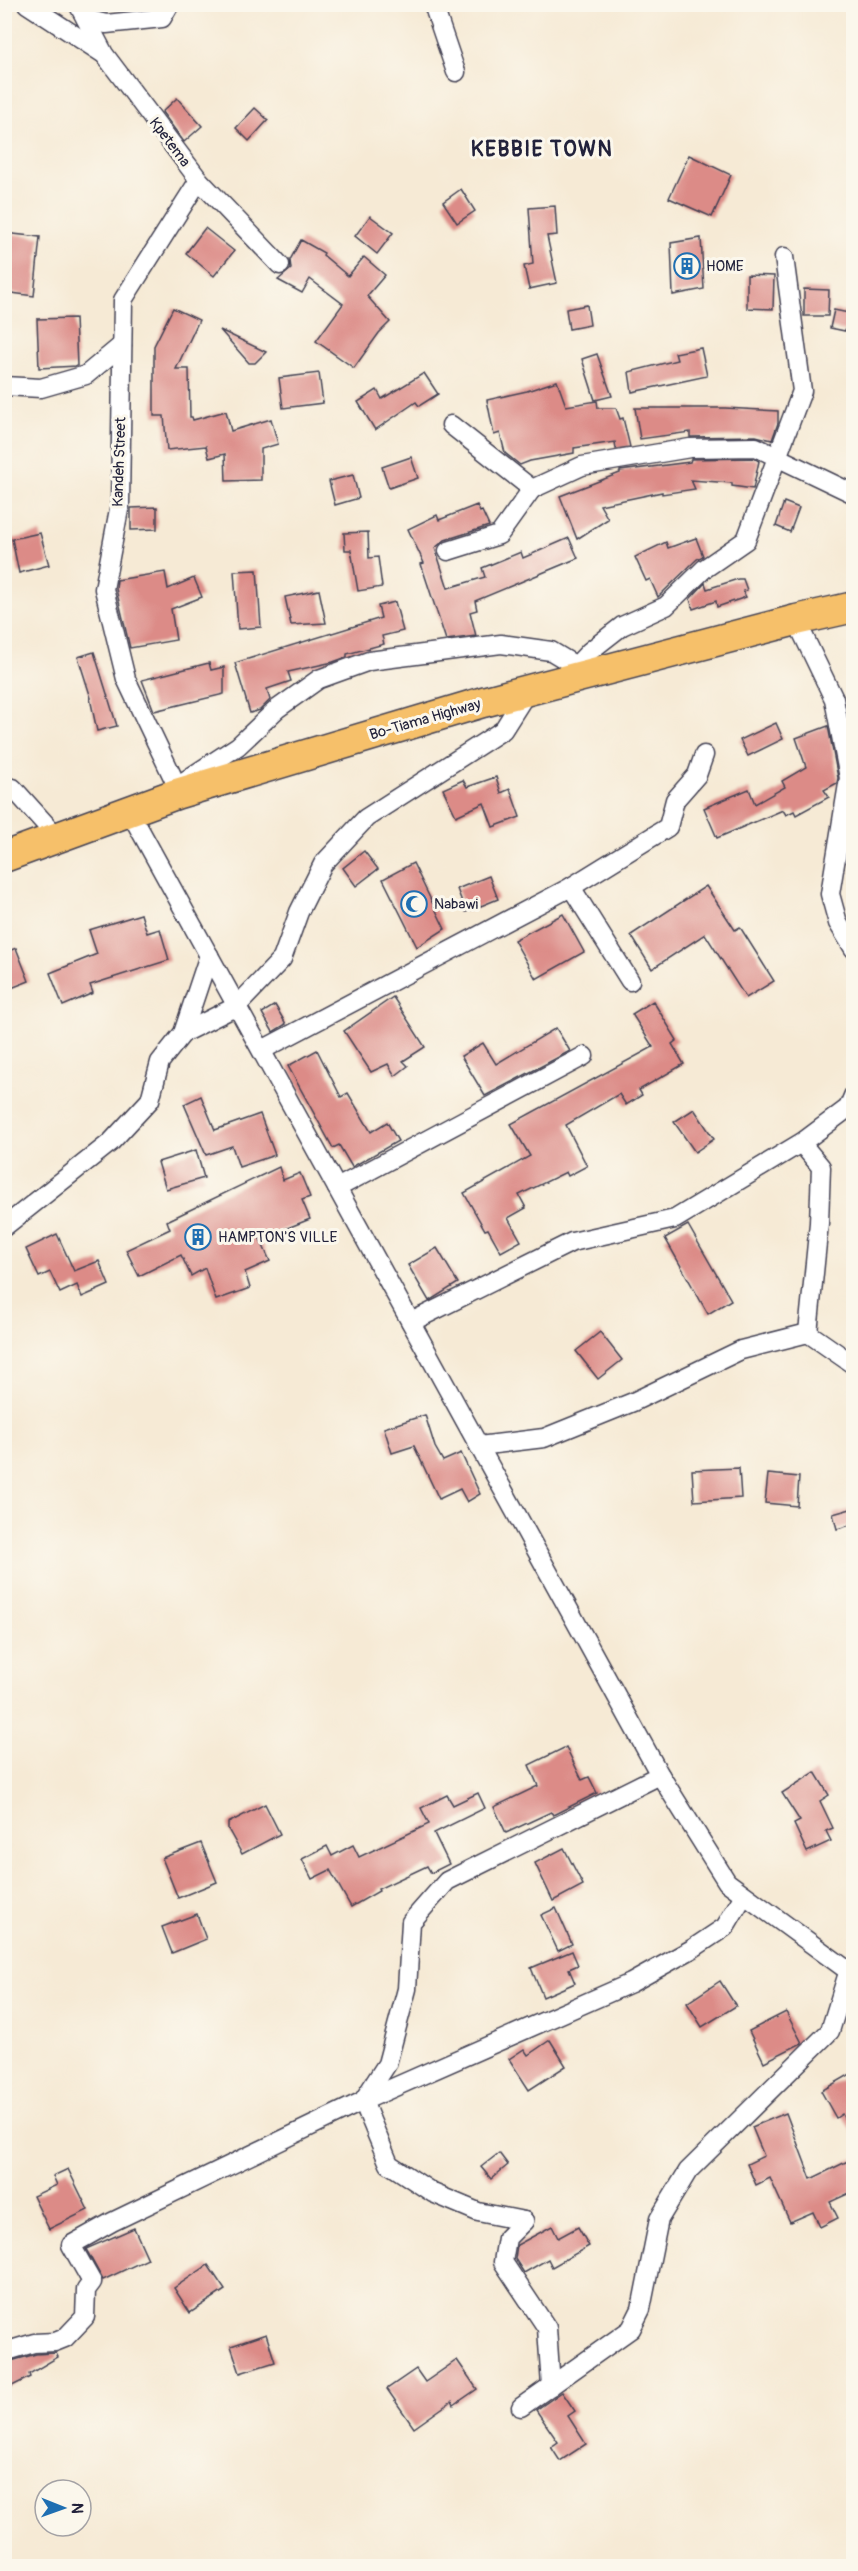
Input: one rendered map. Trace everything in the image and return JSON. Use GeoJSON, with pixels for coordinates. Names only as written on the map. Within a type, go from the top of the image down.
{"type":"FeatureCollection","features":[{"type":"Feature","properties":{"kind":"highway","name":"Bo-Tiama Highway"},"geometry":{"type":"LineString","coordinates":[[4,857],[130,813],[177,790],[529,689],[579,670],[854,607]]}},
{"type":"Feature","properties":{"kind":"street"},"geometry":{"type":"LineString","coordinates":[[27,4],[104,54]]}},
{"type":"Feature","properties":{"kind":"street"},"geometry":{"type":"LineString","coordinates":[[82,12],[106,24],[162,18],[170,4]]}},
{"type":"Feature","properties":{"kind":"street"},"geometry":{"type":"LineString","coordinates":[[433,4],[456,72]]}},
{"type":"Feature","properties":{"kind":"street","name":"Kpetema"},"geometry":{"type":"LineString","coordinates":[[82,12],[104,54],[199,180],[280,265]]}},
{"type":"Feature","properties":{"kind":"street","name":"Kandeh Street"},"geometry":{"type":"LineString","coordinates":[[177,790],[126,679],[104,588],[120,504],[123,300],[199,180]]}},
{"type":"Feature","properties":{"kind":"street"},"geometry":{"type":"LineString","coordinates":[[177,790],[238,746],[277,709],[319,679],[369,661],[501,644],[551,651],[579,670],[590,651],[622,626],[666,606],[704,569],[746,540],[802,391],[784,257]]}},
{"type":"Feature","properties":{"kind":"street"},"geometry":{"type":"LineString","coordinates":[[4,386],[41,388],[86,375],[122,345]]}},
{"type":"Feature","properties":{"kind":"street"},"geometry":{"type":"LineString","coordinates":[[451,425],[532,489]]}},
{"type":"Feature","properties":{"kind":"street"},"geometry":{"type":"LineString","coordinates":[[448,551],[499,535],[532,489],[582,466],[690,448],[756,447],[854,494]]}},
{"type":"Feature","properties":{"kind":"street"},"geometry":{"type":"LineString","coordinates":[[796,620],[834,699],[849,778],[830,894],[838,922],[854,950]]}},
{"type":"Feature","properties":{"kind":"street"},"geometry":{"type":"LineString","coordinates":[[183,1033],[237,1005],[282,959],[304,902],[323,864],[366,818],[503,730],[529,689]]}},
{"type":"Feature","properties":{"kind":"street"},"geometry":{"type":"LineString","coordinates":[[262,1050],[571,887],[668,827],[675,800],[697,775],[704,755]]}},
{"type":"Feature","properties":{"kind":"street"},"geometry":{"type":"LineString","coordinates":[[4,787],[13,788],[58,838]]}},
{"type":"Feature","properties":{"kind":"street"},"geometry":{"type":"LineString","coordinates":[[130,813],[660,1775],[727,1882],[850,1974],[830,2031],[688,2171],[660,2219],[641,2309],[631,2330],[521,2407]]}},
{"type":"Feature","properties":{"kind":"street"},"geometry":{"type":"LineString","coordinates":[[571,887],[630,981]]}},
{"type":"Feature","properties":{"kind":"street"},"geometry":{"type":"LineString","coordinates":[[4,1227],[111,1142],[150,1100],[160,1062],[183,1033],[209,955]]}},
{"type":"Feature","properties":{"kind":"street"},"geometry":{"type":"LineString","coordinates":[[337,1188],[584,1056]]}},
{"type":"Feature","properties":{"kind":"street"},"geometry":{"type":"LineString","coordinates":[[411,1322],[572,1242],[675,1219],[804,1141],[849,1108],[854,1094]]}},
{"type":"Feature","properties":{"kind":"street"},"geometry":{"type":"LineString","coordinates":[[804,1141],[802,1144],[821,1167],[819,1222],[808,1332]]}},
{"type":"Feature","properties":{"kind":"street"},"geometry":{"type":"LineString","coordinates":[[808,1332],[854,1365]]}},
{"type":"Feature","properties":{"kind":"street"},"geometry":{"type":"LineString","coordinates":[[479,1446],[544,1438],[633,1401],[741,1350],[808,1332]]}},
{"type":"Feature","properties":{"kind":"street"},"geometry":{"type":"LineString","coordinates":[[363,2101],[387,2064],[406,1989],[411,1922],[447,1881],[660,1775]]}},
{"type":"Feature","properties":{"kind":"street"},"geometry":{"type":"LineString","coordinates":[[4,2352],[33,2343],[55,2342],[65,2338],[85,2317],[86,2290],[92,2282],[71,2245],[112,2222],[363,2101],[631,1983],[692,1949],[725,1927],[744,1895]]}},
{"type":"Feature","properties":{"kind":"street"},"geometry":{"type":"LineString","coordinates":[[363,2101],[389,2164],[432,2193],[478,2211],[524,2221],[507,2238],[503,2262],[547,2328],[550,2386]]}},
{"type":"Feature","properties":{"kind":"building"},"geometry":{"type":"Polygon","coordinates":[[[177,98],[202,126],[184,142],[162,112],[177,98]]]}},
{"type":"Feature","properties":{"kind":"building"},"geometry":{"type":"Polygon","coordinates":[[[255,108],[268,120],[249,141],[236,128],[255,108]]]}},
{"type":"Feature","properties":{"kind":"building"},"geometry":{"type":"Polygon","coordinates":[[[689,155],[731,175],[712,217],[669,198],[689,155]]]}},
{"type":"Feature","properties":{"kind":"building"},"geometry":{"type":"Polygon","coordinates":[[[461,189],[475,211],[457,223],[443,202],[461,189]]]}},
{"type":"Feature","properties":{"kind":"building"},"geometry":{"type":"Polygon","coordinates":[[[555,206],[557,235],[547,236],[557,283],[529,289],[524,266],[533,264],[529,208],[555,206]]]}},
{"type":"Feature","properties":{"kind":"building"},"geometry":{"type":"Polygon","coordinates":[[[370,216],[393,233],[377,254],[355,236],[370,216]]]}},
{"type":"Feature","properties":{"kind":"building"},"geometry":{"type":"Polygon","coordinates":[[[205,228],[234,251],[214,276],[186,253],[205,228]]]}},
{"type":"Feature","properties":{"kind":"building"},"geometry":{"type":"Polygon","coordinates":[[[4,233],[40,237],[34,296],[4,292],[4,233]]]}},
{"type":"Feature","properties":{"kind":"building","name":"HOME"},"geometry":{"type":"Polygon","coordinates":[[[701,238],[704,289],[673,295],[671,243],[701,238]]]}},
{"type":"Feature","properties":{"kind":"building"},"geometry":{"type":"Polygon","coordinates":[[[301,240],[324,253],[323,255],[348,276],[364,257],[385,275],[367,296],[390,322],[379,333],[354,368],[316,341],[343,304],[310,279],[302,293],[278,280],[291,269],[290,260],[301,240]]]}},
{"type":"Feature","properties":{"kind":"building"},"geometry":{"type":"Polygon","coordinates":[[[747,275],[774,276],[773,309],[747,308],[747,275]]]}},
{"type":"Feature","properties":{"kind":"building"},"geometry":{"type":"Polygon","coordinates":[[[804,289],[829,290],[828,316],[804,316],[804,289]]]}},
{"type":"Feature","properties":{"kind":"building"},"geometry":{"type":"Polygon","coordinates":[[[587,305],[590,325],[569,329],[566,309],[587,305]]]}},
{"type":"Feature","properties":{"kind":"building"},"geometry":{"type":"Polygon","coordinates":[[[173,308],[199,320],[176,369],[189,369],[190,417],[193,420],[226,411],[231,431],[271,419],[278,444],[261,449],[261,480],[226,481],[225,454],[209,458],[206,446],[167,450],[164,416],[154,416],[154,346],[173,308]]]}},
{"type":"Feature","properties":{"kind":"building"},"geometry":{"type":"Polygon","coordinates":[[[834,310],[849,313],[845,331],[830,328],[834,310]]]}},
{"type":"Feature","properties":{"kind":"building"},"geometry":{"type":"Polygon","coordinates":[[[75,318],[77,366],[39,368],[37,319],[75,318]]]}},
{"type":"Feature","properties":{"kind":"building"},"geometry":{"type":"Polygon","coordinates":[[[220,330],[266,352],[255,363],[249,363],[220,330]]]}},
{"type":"Feature","properties":{"kind":"building"},"geometry":{"type":"Polygon","coordinates":[[[701,348],[707,376],[632,392],[629,372],[677,360],[675,353],[701,348]]]}},
{"type":"Feature","properties":{"kind":"building"},"geometry":{"type":"Polygon","coordinates":[[[597,354],[612,396],[595,400],[582,359],[597,354]]]}},
{"type":"Feature","properties":{"kind":"building"},"geometry":{"type":"Polygon","coordinates":[[[319,373],[323,403],[283,408],[279,378],[319,373]]]}},
{"type":"Feature","properties":{"kind":"building"},"geometry":{"type":"Polygon","coordinates":[[[424,373],[438,394],[419,406],[416,402],[375,430],[358,402],[377,390],[382,399],[424,373]]]}},
{"type":"Feature","properties":{"kind":"building"},"geometry":{"type":"Polygon","coordinates":[[[557,381],[566,406],[597,401],[598,408],[616,408],[620,419],[623,418],[630,447],[616,449],[615,442],[574,448],[574,453],[520,465],[505,453],[500,433],[494,435],[487,400],[557,381]]]}},
{"type":"Feature","properties":{"kind":"building"},"geometry":{"type":"Polygon","coordinates":[[[635,408],[725,408],[778,411],[778,423],[772,440],[756,436],[690,437],[690,432],[640,439],[635,408]]]}},
{"type":"Feature","properties":{"kind":"building"},"geometry":{"type":"Polygon","coordinates":[[[411,457],[418,478],[389,488],[382,467],[411,457]]]}},
{"type":"Feature","properties":{"kind":"building"},"geometry":{"type":"Polygon","coordinates":[[[754,458],[759,461],[753,489],[732,486],[732,483],[691,480],[695,489],[662,494],[662,492],[600,505],[608,519],[577,539],[560,496],[620,473],[620,471],[690,462],[691,459],[754,458]]]}},
{"type":"Feature","properties":{"kind":"building"},"geometry":{"type":"Polygon","coordinates":[[[353,475],[359,498],[335,505],[329,481],[353,475]]]}},
{"type":"Feature","properties":{"kind":"building"},"geometry":{"type":"Polygon","coordinates":[[[784,502],[799,508],[790,532],[776,526],[784,502]]]}},
{"type":"Feature","properties":{"kind":"building"},"geometry":{"type":"Polygon","coordinates":[[[477,505],[489,526],[445,540],[435,548],[448,588],[485,577],[482,568],[521,552],[523,558],[569,538],[578,558],[475,601],[477,610],[470,612],[476,636],[446,640],[421,564],[424,563],[408,529],[437,515],[439,520],[477,505]]]}},
{"type":"Feature","properties":{"kind":"building"},"geometry":{"type":"Polygon","coordinates":[[[157,507],[157,529],[131,530],[131,508],[157,507]]]}},
{"type":"Feature","properties":{"kind":"building"},"geometry":{"type":"Polygon","coordinates":[[[368,532],[369,558],[378,557],[382,587],[358,591],[351,550],[345,550],[344,533],[368,532]]]}},
{"type":"Feature","properties":{"kind":"building"},"geometry":{"type":"Polygon","coordinates":[[[40,533],[49,565],[19,573],[12,539],[40,533]]]}},
{"type":"Feature","properties":{"kind":"building"},"geometry":{"type":"Polygon","coordinates":[[[696,538],[703,556],[697,559],[658,597],[650,579],[646,581],[635,557],[666,542],[668,548],[696,538]]]}},
{"type":"Feature","properties":{"kind":"building"},"geometry":{"type":"Polygon","coordinates":[[[257,570],[261,627],[238,629],[234,571],[257,570]]]}},
{"type":"Feature","properties":{"kind":"building"},"geometry":{"type":"Polygon","coordinates":[[[165,572],[168,589],[194,578],[202,597],[171,609],[176,640],[130,648],[116,589],[117,580],[165,572]]]}},
{"type":"Feature","properties":{"kind":"building"},"geometry":{"type":"Polygon","coordinates":[[[743,579],[747,590],[743,591],[746,597],[717,607],[716,601],[693,609],[690,599],[705,583],[707,589],[743,579]]]}},
{"type":"Feature","properties":{"kind":"building"},"geometry":{"type":"Polygon","coordinates":[[[319,590],[326,623],[291,625],[285,597],[319,590]]]}},
{"type":"Feature","properties":{"kind":"building"},"geometry":{"type":"Polygon","coordinates":[[[395,602],[403,631],[382,636],[384,644],[347,654],[347,657],[333,662],[288,672],[291,681],[267,689],[270,700],[260,710],[250,713],[235,663],[381,618],[378,606],[395,602]]]}},
{"type":"Feature","properties":{"kind":"building"},"geometry":{"type":"Polygon","coordinates":[[[94,652],[117,726],[97,731],[91,698],[78,657],[94,652]]]}},
{"type":"Feature","properties":{"kind":"building"},"geometry":{"type":"Polygon","coordinates":[[[209,663],[211,670],[224,667],[224,694],[154,711],[142,680],[209,663]]]}},
{"type":"Feature","properties":{"kind":"building"},"geometry":{"type":"Polygon","coordinates":[[[776,723],[783,739],[748,756],[740,740],[776,723]]]}},
{"type":"Feature","properties":{"kind":"building"},"geometry":{"type":"Polygon","coordinates":[[[828,726],[838,778],[837,783],[824,790],[829,797],[796,815],[794,811],[786,815],[783,810],[717,838],[704,808],[749,789],[755,804],[785,787],[782,781],[806,767],[796,738],[828,726]]]}},
{"type":"Feature","properties":{"kind":"building"},"geometry":{"type":"Polygon","coordinates":[[[496,777],[501,793],[510,789],[520,817],[493,827],[484,803],[456,816],[443,789],[463,780],[467,787],[496,777]]]}},
{"type":"Feature","properties":{"kind":"building"},"geometry":{"type":"Polygon","coordinates":[[[364,851],[378,869],[356,886],[343,868],[364,851]]]}},
{"type":"Feature","properties":{"kind":"building","name":"Nabawi"},"geometry":{"type":"Polygon","coordinates":[[[413,863],[445,929],[417,947],[383,879],[413,863]]]}},
{"type":"Feature","properties":{"kind":"building"},"geometry":{"type":"Polygon","coordinates":[[[489,876],[498,899],[466,912],[457,889],[489,876]]]}},
{"type":"Feature","properties":{"kind":"building"},"geometry":{"type":"Polygon","coordinates":[[[706,886],[735,930],[740,927],[774,981],[746,998],[705,934],[652,969],[631,935],[706,886]]]}},
{"type":"Feature","properties":{"kind":"building"},"geometry":{"type":"Polygon","coordinates":[[[141,914],[147,933],[160,929],[169,960],[90,985],[93,993],[63,1006],[50,973],[97,954],[89,930],[141,914]]]}},
{"type":"Feature","properties":{"kind":"building"},"geometry":{"type":"Polygon","coordinates":[[[563,914],[584,952],[536,979],[514,940],[563,914]]]}},
{"type":"Feature","properties":{"kind":"building"},"geometry":{"type":"Polygon","coordinates":[[[16,948],[29,981],[4,991],[4,953],[16,948]]]}},
{"type":"Feature","properties":{"kind":"building"},"geometry":{"type":"Polygon","coordinates":[[[393,997],[425,1047],[403,1061],[408,1066],[395,1076],[388,1064],[371,1072],[344,1031],[393,997]]]}},
{"type":"Feature","properties":{"kind":"building"},"geometry":{"type":"Polygon","coordinates":[[[653,1001],[677,1040],[672,1044],[684,1064],[639,1090],[642,1095],[626,1105],[619,1094],[566,1125],[587,1166],[568,1176],[566,1172],[519,1195],[526,1208],[508,1218],[521,1241],[501,1252],[488,1229],[485,1230],[464,1193],[530,1156],[511,1124],[653,1047],[632,1014],[653,1001]]]}},
{"type":"Feature","properties":{"kind":"building"},"geometry":{"type":"Polygon","coordinates":[[[275,1005],[286,1024],[273,1032],[262,1013],[275,1005]]]}},
{"type":"Feature","properties":{"kind":"building"},"geometry":{"type":"Polygon","coordinates":[[[556,1028],[570,1051],[485,1096],[461,1056],[483,1043],[496,1064],[556,1028]]]}},
{"type":"Feature","properties":{"kind":"building"},"geometry":{"type":"Polygon","coordinates":[[[317,1050],[341,1097],[348,1093],[371,1132],[387,1122],[398,1141],[352,1167],[339,1145],[333,1148],[288,1066],[317,1050]]]}},
{"type":"Feature","properties":{"kind":"building"},"geometry":{"type":"Polygon","coordinates":[[[201,1096],[215,1130],[260,1114],[275,1155],[239,1167],[232,1146],[206,1155],[184,1104],[201,1096]]]}},
{"type":"Feature","properties":{"kind":"building"},"geometry":{"type":"Polygon","coordinates":[[[694,1109],[714,1139],[695,1152],[674,1122],[694,1109]]]}},
{"type":"Feature","properties":{"kind":"building"},"geometry":{"type":"Polygon","coordinates":[[[196,1150],[204,1178],[166,1189],[158,1162],[196,1150]]]}},
{"type":"Feature","properties":{"kind":"building"},"geometry":{"type":"Polygon","coordinates":[[[279,1167],[283,1180],[300,1173],[310,1197],[302,1200],[310,1219],[260,1239],[270,1261],[245,1272],[250,1288],[216,1300],[205,1268],[191,1276],[181,1255],[139,1276],[126,1250],[170,1229],[167,1221],[279,1167]]]}},
{"type":"Feature","properties":{"kind":"building"},"geometry":{"type":"Polygon","coordinates":[[[688,1225],[731,1300],[708,1314],[665,1238],[688,1225]]]}},
{"type":"Feature","properties":{"kind":"building"},"geometry":{"type":"Polygon","coordinates":[[[57,1234],[74,1271],[99,1261],[109,1285],[82,1297],[77,1285],[60,1293],[50,1272],[39,1277],[26,1249],[57,1234]]]}},
{"type":"Feature","properties":{"kind":"building"},"geometry":{"type":"Polygon","coordinates":[[[437,1248],[458,1283],[429,1301],[408,1265],[437,1248]]]}},
{"type":"Feature","properties":{"kind":"building"},"geometry":{"type":"Polygon","coordinates":[[[600,1332],[622,1360],[598,1379],[576,1351],[600,1332]]]}},
{"type":"Feature","properties":{"kind":"building"},"geometry":{"type":"Polygon","coordinates":[[[425,1415],[435,1447],[443,1461],[461,1453],[480,1494],[467,1502],[460,1489],[439,1499],[414,1446],[392,1453],[384,1428],[425,1415]]]}},
{"type":"Feature","properties":{"kind":"building"},"geometry":{"type":"Polygon","coordinates":[[[739,1468],[741,1498],[694,1501],[692,1470],[739,1468]]]}},
{"type":"Feature","properties":{"kind":"building"},"geometry":{"type":"Polygon","coordinates":[[[768,1474],[799,1477],[797,1506],[765,1503],[768,1474]]]}},
{"type":"Feature","properties":{"kind":"building"},"geometry":{"type":"Polygon","coordinates":[[[854,1508],[854,1524],[837,1529],[833,1514],[854,1508]]]}},
{"type":"Feature","properties":{"kind":"building"},"geometry":{"type":"Polygon","coordinates":[[[566,1747],[582,1780],[589,1777],[597,1793],[553,1815],[551,1812],[506,1833],[494,1807],[538,1786],[529,1765],[566,1747]]]}},
{"type":"Feature","properties":{"kind":"building"},"geometry":{"type":"Polygon","coordinates":[[[815,1772],[829,1795],[820,1801],[833,1828],[826,1831],[831,1841],[807,1852],[794,1824],[800,1821],[782,1793],[815,1772]]]}},
{"type":"Feature","properties":{"kind":"building"},"geometry":{"type":"Polygon","coordinates":[[[478,1793],[485,1808],[434,1833],[449,1864],[431,1873],[427,1866],[378,1889],[379,1891],[351,1907],[330,1870],[312,1879],[302,1859],[327,1846],[332,1856],[353,1845],[359,1857],[429,1824],[421,1808],[447,1795],[453,1805],[478,1793]]]}},
{"type":"Feature","properties":{"kind":"building"},"geometry":{"type":"Polygon","coordinates":[[[265,1804],[280,1834],[242,1854],[228,1829],[228,1823],[265,1804]]]}},
{"type":"Feature","properties":{"kind":"building"},"geometry":{"type":"Polygon","coordinates":[[[201,1843],[217,1882],[178,1898],[162,1858],[201,1843]]]}},
{"type":"Feature","properties":{"kind":"building"},"geometry":{"type":"Polygon","coordinates":[[[564,1848],[583,1885],[553,1901],[535,1863],[564,1848]]]}},
{"type":"Feature","properties":{"kind":"building"},"geometry":{"type":"Polygon","coordinates":[[[556,1908],[572,1944],[558,1951],[541,1915],[556,1908]]]}},
{"type":"Feature","properties":{"kind":"building"},"geometry":{"type":"Polygon","coordinates":[[[197,1914],[206,1939],[172,1953],[162,1927],[197,1914]]]}},
{"type":"Feature","properties":{"kind":"building"},"geometry":{"type":"Polygon","coordinates":[[[572,1951],[578,1965],[569,1969],[575,1983],[543,1997],[531,1968],[572,1951]]]}},
{"type":"Feature","properties":{"kind":"building"},"geometry":{"type":"Polygon","coordinates":[[[720,1981],[736,2006],[702,2027],[687,2003],[720,1981]]]}},
{"type":"Feature","properties":{"kind":"building"},"geometry":{"type":"Polygon","coordinates":[[[786,2012],[802,2043],[764,2062],[749,2031],[786,2012]]]}},
{"type":"Feature","properties":{"kind":"building"},"geometry":{"type":"Polygon","coordinates":[[[550,2040],[566,2066],[529,2090],[509,2059],[524,2049],[528,2055],[550,2040]]]}},
{"type":"Feature","properties":{"kind":"building"},"geometry":{"type":"Polygon","coordinates":[[[854,2072],[854,2137],[842,2114],[836,2118],[821,2091],[854,2072]]]}},
{"type":"Feature","properties":{"kind":"building"},"geometry":{"type":"Polygon","coordinates":[[[786,2113],[811,2179],[854,2158],[854,2191],[830,2202],[838,2218],[820,2227],[813,2212],[790,2222],[770,2178],[756,2185],[747,2164],[764,2156],[752,2127],[786,2113]]]}},
{"type":"Feature","properties":{"kind":"building"},"geometry":{"type":"Polygon","coordinates":[[[499,2153],[508,2165],[491,2179],[481,2167],[499,2153]]]}},
{"type":"Feature","properties":{"kind":"building"},"geometry":{"type":"Polygon","coordinates":[[[68,2169],[88,2210],[49,2229],[33,2196],[57,2185],[53,2176],[68,2169]]]}},
{"type":"Feature","properties":{"kind":"building"},"geometry":{"type":"Polygon","coordinates":[[[552,2226],[558,2238],[578,2227],[589,2246],[552,2267],[548,2259],[524,2273],[515,2259],[517,2245],[552,2226]]]}},
{"type":"Feature","properties":{"kind":"building"},"geometry":{"type":"Polygon","coordinates":[[[134,2228],[148,2259],[103,2280],[86,2249],[134,2228]]]}},
{"type":"Feature","properties":{"kind":"building"},"geometry":{"type":"Polygon","coordinates":[[[208,2265],[225,2290],[190,2313],[174,2288],[208,2265]]]}},
{"type":"Feature","properties":{"kind":"building"},"geometry":{"type":"Polygon","coordinates":[[[266,2334],[275,2362],[240,2373],[231,2346],[266,2334]]]}},
{"type":"Feature","properties":{"kind":"building"},"geometry":{"type":"Polygon","coordinates":[[[56,2353],[58,2357],[29,2374],[30,2377],[4,2390],[4,2363],[36,2354],[56,2353]]]}},
{"type":"Feature","properties":{"kind":"building"},"geometry":{"type":"Polygon","coordinates":[[[457,2360],[477,2389],[454,2405],[452,2401],[414,2428],[387,2389],[416,2369],[425,2382],[457,2360]]]}},
{"type":"Feature","properties":{"kind":"building"},"geometry":{"type":"Polygon","coordinates":[[[562,2392],[575,2411],[568,2416],[586,2444],[560,2461],[551,2447],[558,2442],[536,2410],[562,2392]]]}},
{"type":"Feature","properties":{"kind":"place","name":"HOME"},"geometry":{"type":"Point","coordinates":[687,266]}},
{"type":"Feature","properties":{"kind":"place","name":"Nabawi"},"geometry":{"type":"Point","coordinates":[414,904]}},
{"type":"Feature","properties":{"kind":"place","name":"HAMPTON'S VILLE"},"geometry":{"type":"Point","coordinates":[198,1237]}},
{"type":"Feature","properties":{"kind":"district","name":"KEBBIE TOWN"},"geometry":{"type":"Point","coordinates":[542,149]}}]}
